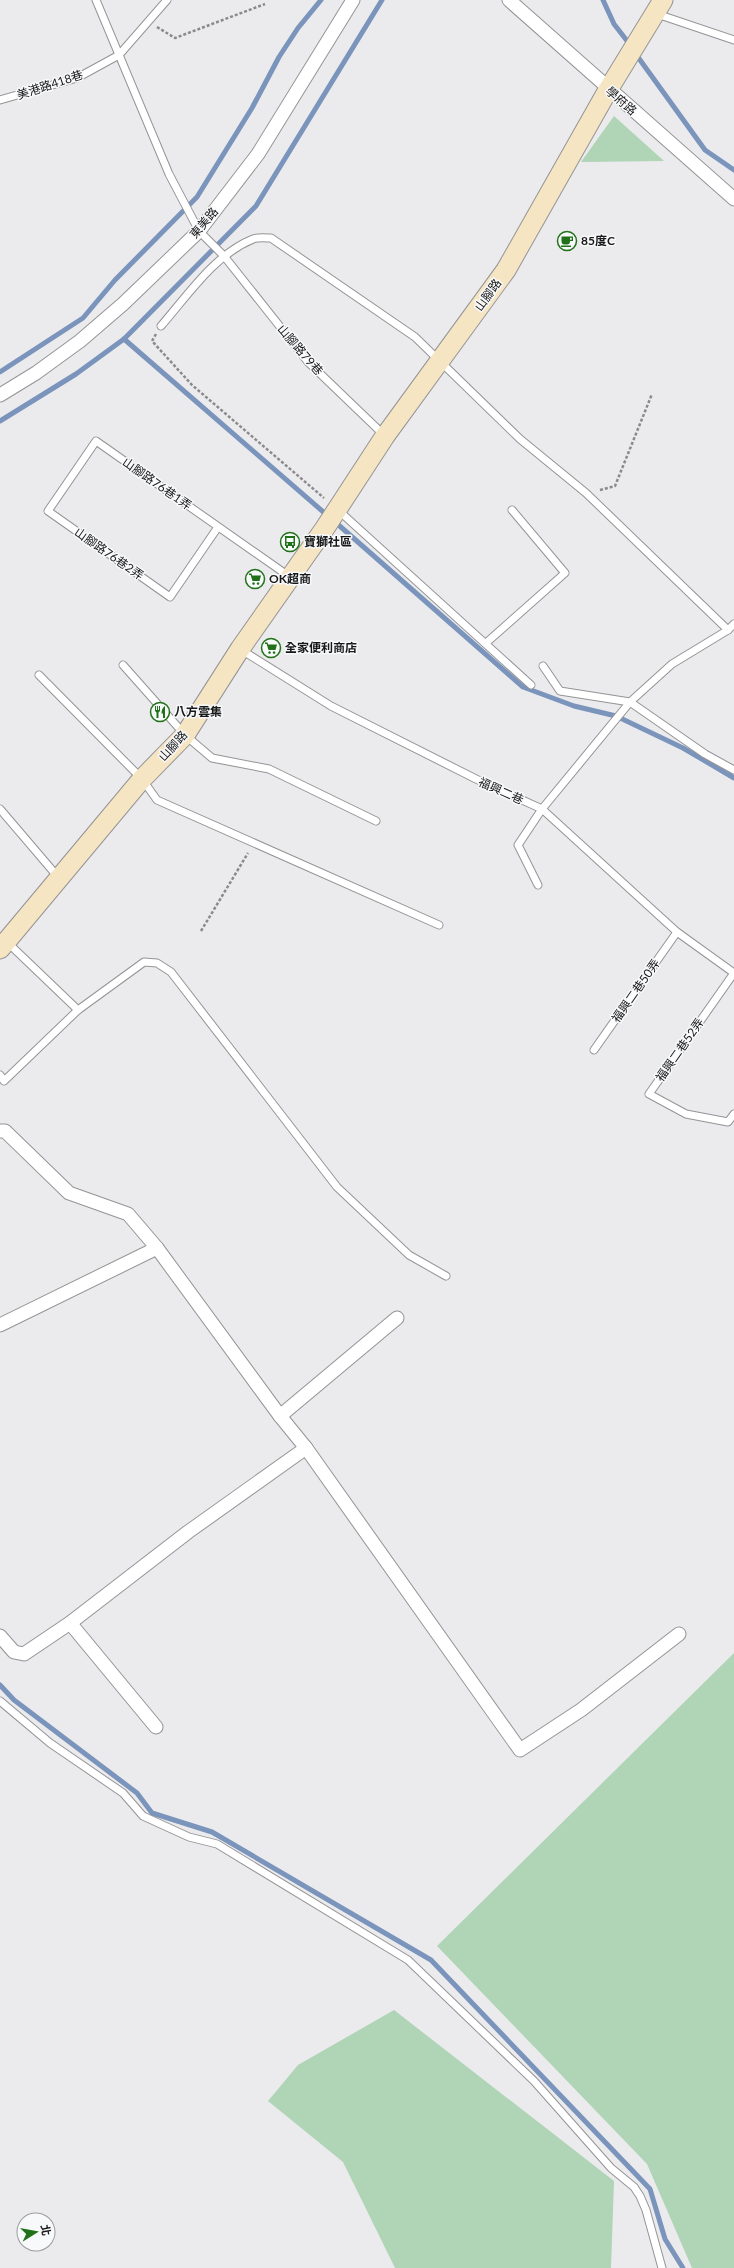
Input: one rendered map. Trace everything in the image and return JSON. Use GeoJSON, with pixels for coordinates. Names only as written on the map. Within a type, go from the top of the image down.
{"type":"FeatureCollection","features":[{"type":"Feature","properties":{"kind":"main road","name":"山腳路"},"geometry":{"type":"LineString","coordinates":[[3,945],[142,779],[185,735],[240,649],[338,510],[385,436],[506,270],[608,90],[622,70],[659,7]]}},
{"type":"Feature","properties":{"kind":"street","name":"東美路"},"geometry":{"type":"LineString","coordinates":[[0,395],[80,341],[123,304],[199,231],[258,154],[353,0]]}},
{"type":"Feature","properties":{"kind":"street","name":"學府路"},"geometry":{"type":"LineString","coordinates":[[509,0],[608,90],[734,200]]}},
{"type":"Feature","properties":{"kind":"street"},"geometry":{"type":"LineString","coordinates":[[0,1131],[5,1131],[69,1193],[128,1214],[157,1248],[280,1416],[306,1448],[520,1750],[581,1710],[679,1634]]}},
{"type":"Feature","properties":{"kind":"street"},"geometry":{"type":"LineString","coordinates":[[0,1325],[157,1248]]}},
{"type":"Feature","properties":{"kind":"street"},"geometry":{"type":"LineString","coordinates":[[280,1416],[396,1318]]}},
{"type":"Feature","properties":{"kind":"street"},"geometry":{"type":"LineString","coordinates":[[0,1636],[14,1652],[24,1654],[70,1623],[188,1532],[306,1448]]}},
{"type":"Feature","properties":{"kind":"street"},"geometry":{"type":"LineString","coordinates":[[70,1623],[156,1727]]}},
{"type":"Feature","properties":{"kind":"lane"},"geometry":{"type":"LineString","coordinates":[[96,0],[169,174],[199,231]]}},
{"type":"Feature","properties":{"kind":"lane"},"geometry":{"type":"LineString","coordinates":[[120,55],[167,0]]}},
{"type":"Feature","properties":{"kind":"lane"},"geometry":{"type":"LineString","coordinates":[[659,7],[734,40]]}},
{"type":"Feature","properties":{"kind":"lane","name":"美港路418巷"},"geometry":{"type":"LineString","coordinates":[[0,100],[77,78],[120,55]]}},
{"type":"Feature","properties":{"kind":"lane","name":"山腳路79巷"},"geometry":{"type":"LineString","coordinates":[[199,231],[224,256],[308,362],[385,436]]}},
{"type":"Feature","properties":{"kind":"lane"},"geometry":{"type":"LineString","coordinates":[[161,326],[224,256],[254,238],[271,238],[415,337],[520,439],[586,493],[728,630]]}},
{"type":"Feature","properties":{"kind":"lane","name":"山腳路76巷2弄"},"geometry":{"type":"LineString","coordinates":[[96,441],[48,511],[170,597],[218,527]]}},
{"type":"Feature","properties":{"kind":"lane","name":"山腳路76巷1弄"},"geometry":{"type":"LineString","coordinates":[[96,441],[290,578]]}},
{"type":"Feature","properties":{"kind":"lane"},"geometry":{"type":"LineString","coordinates":[[338,510],[531,684]]}},
{"type":"Feature","properties":{"kind":"lane"},"geometry":{"type":"LineString","coordinates":[[486,643],[565,573],[512,510]]}},
{"type":"Feature","properties":{"kind":"lane"},"geometry":{"type":"LineString","coordinates":[[538,885],[518,845],[542,809],[630,702],[672,664],[728,630],[734,624]]}},
{"type":"Feature","properties":{"kind":"lane","name":"福興二巷"},"geometry":{"type":"LineString","coordinates":[[240,649],[331,706],[476,779],[542,809],[677,932],[734,973]]}},
{"type":"Feature","properties":{"kind":"lane"},"geometry":{"type":"LineString","coordinates":[[123,665],[185,735],[212,758],[269,769],[376,821]]}},
{"type":"Feature","properties":{"kind":"lane"},"geometry":{"type":"LineString","coordinates":[[543,666],[560,691],[630,702],[704,754],[734,770]]}},
{"type":"Feature","properties":{"kind":"lane"},"geometry":{"type":"LineString","coordinates":[[39,675],[142,779],[157,800],[439,925]]}},
{"type":"Feature","properties":{"kind":"lane"},"geometry":{"type":"LineString","coordinates":[[0,809],[59,878]]}},
{"type":"Feature","properties":{"kind":"lane","name":"福興二巷50弄"},"geometry":{"type":"LineString","coordinates":[[594,1050],[677,932]]}},
{"type":"Feature","properties":{"kind":"lane"},"geometry":{"type":"LineString","coordinates":[[3,945],[78,1010]]}},
{"type":"Feature","properties":{"kind":"lane"},"geometry":{"type":"LineString","coordinates":[[0,1074],[4,1081],[78,1010],[144,962],[156,963],[171,972],[337,1188],[409,1255],[446,1276]]}},
{"type":"Feature","properties":{"kind":"lane","name":"福興二巷52弄"},"geometry":{"type":"LineString","coordinates":[[734,973],[649,1094],[686,1114],[728,1122],[734,1114]]}},
{"type":"Feature","properties":{"kind":"lane"},"geometry":{"type":"LineString","coordinates":[[0,1701],[50,1743],[123,1793],[143,1816],[189,1837],[216,1844],[408,1960],[534,2081],[611,2168],[634,2187],[646,2210],[662,2268]]}},
{"type":"Feature","properties":{"kind":"path"},"geometry":{"type":"LineString","coordinates":[[148,22],[176,38],[265,4]]}},
{"type":"Feature","properties":{"kind":"path"},"geometry":{"type":"LineString","coordinates":[[161,326],[152,341],[192,385],[338,510]]}},
{"type":"Feature","properties":{"kind":"path"},"geometry":{"type":"LineString","coordinates":[[586,493],[615,486],[652,394]]}},
{"type":"Feature","properties":{"kind":"path"},"geometry":{"type":"LineString","coordinates":[[201,931],[254,843]]}},
{"type":"Feature","properties":{"kind":"green space"},"geometry":{"type":"Polygon","coordinates":[[[614,116],[664,161],[581,162],[614,116]]]}},
{"type":"Feature","properties":{"kind":"green space"},"geometry":{"type":"Polygon","coordinates":[[[734,1653],[734,2268],[692,2268],[647,2164],[437,1946],[734,1653]]]}},
{"type":"Feature","properties":{"kind":"green space"},"geometry":{"type":"Polygon","coordinates":[[[394,2010],[614,2181],[611,2268],[395,2268],[343,2162],[268,2101],[298,2065],[394,2010]]]}},
{"type":"Feature","properties":{"kind":"waterway"},"geometry":{"type":"LineString","coordinates":[[0,372],[83,318],[115,280],[197,197],[252,108],[279,57],[298,28],[321,0]]}},
{"type":"Feature","properties":{"kind":"waterway"},"geometry":{"type":"LineString","coordinates":[[0,421],[76,374],[124,339],[256,206],[382,0]]}},
{"type":"Feature","properties":{"kind":"waterway"},"geometry":{"type":"LineString","coordinates":[[603,0],[614,24],[631,46]]}},
{"type":"Feature","properties":{"kind":"waterway"},"geometry":{"type":"LineString","coordinates":[[635,53],[705,150],[734,170]]}},
{"type":"Feature","properties":{"kind":"waterway"},"geometry":{"type":"LineString","coordinates":[[124,339],[328,516]]}},
{"type":"Feature","properties":{"kind":"waterway"},"geometry":{"type":"LineString","coordinates":[[334,521],[523,687],[574,706],[616,716],[683,748],[734,778]]}},
{"type":"Feature","properties":{"kind":"waterway"},"geometry":{"type":"LineString","coordinates":[[0,1685],[14,1700],[137,1793],[152,1813],[212,1832],[431,1960],[650,2189],[665,2239],[683,2268]]}},
{"type":"Feature","properties":{"kind":"place","name":"85度C"},"geometry":{"type":"Point","coordinates":[567,241]}},
{"type":"Feature","properties":{"kind":"place","name":"寶獅社區"},"geometry":{"type":"Point","coordinates":[290,542]}},
{"type":"Feature","properties":{"kind":"place","name":"OK超商"},"geometry":{"type":"Point","coordinates":[255,579]}},
{"type":"Feature","properties":{"kind":"place","name":"全家便利商店"},"geometry":{"type":"Point","coordinates":[271,648]}},
{"type":"Feature","properties":{"kind":"place","name":"八方雲集"},"geometry":{"type":"Point","coordinates":[160,712]}}]}
